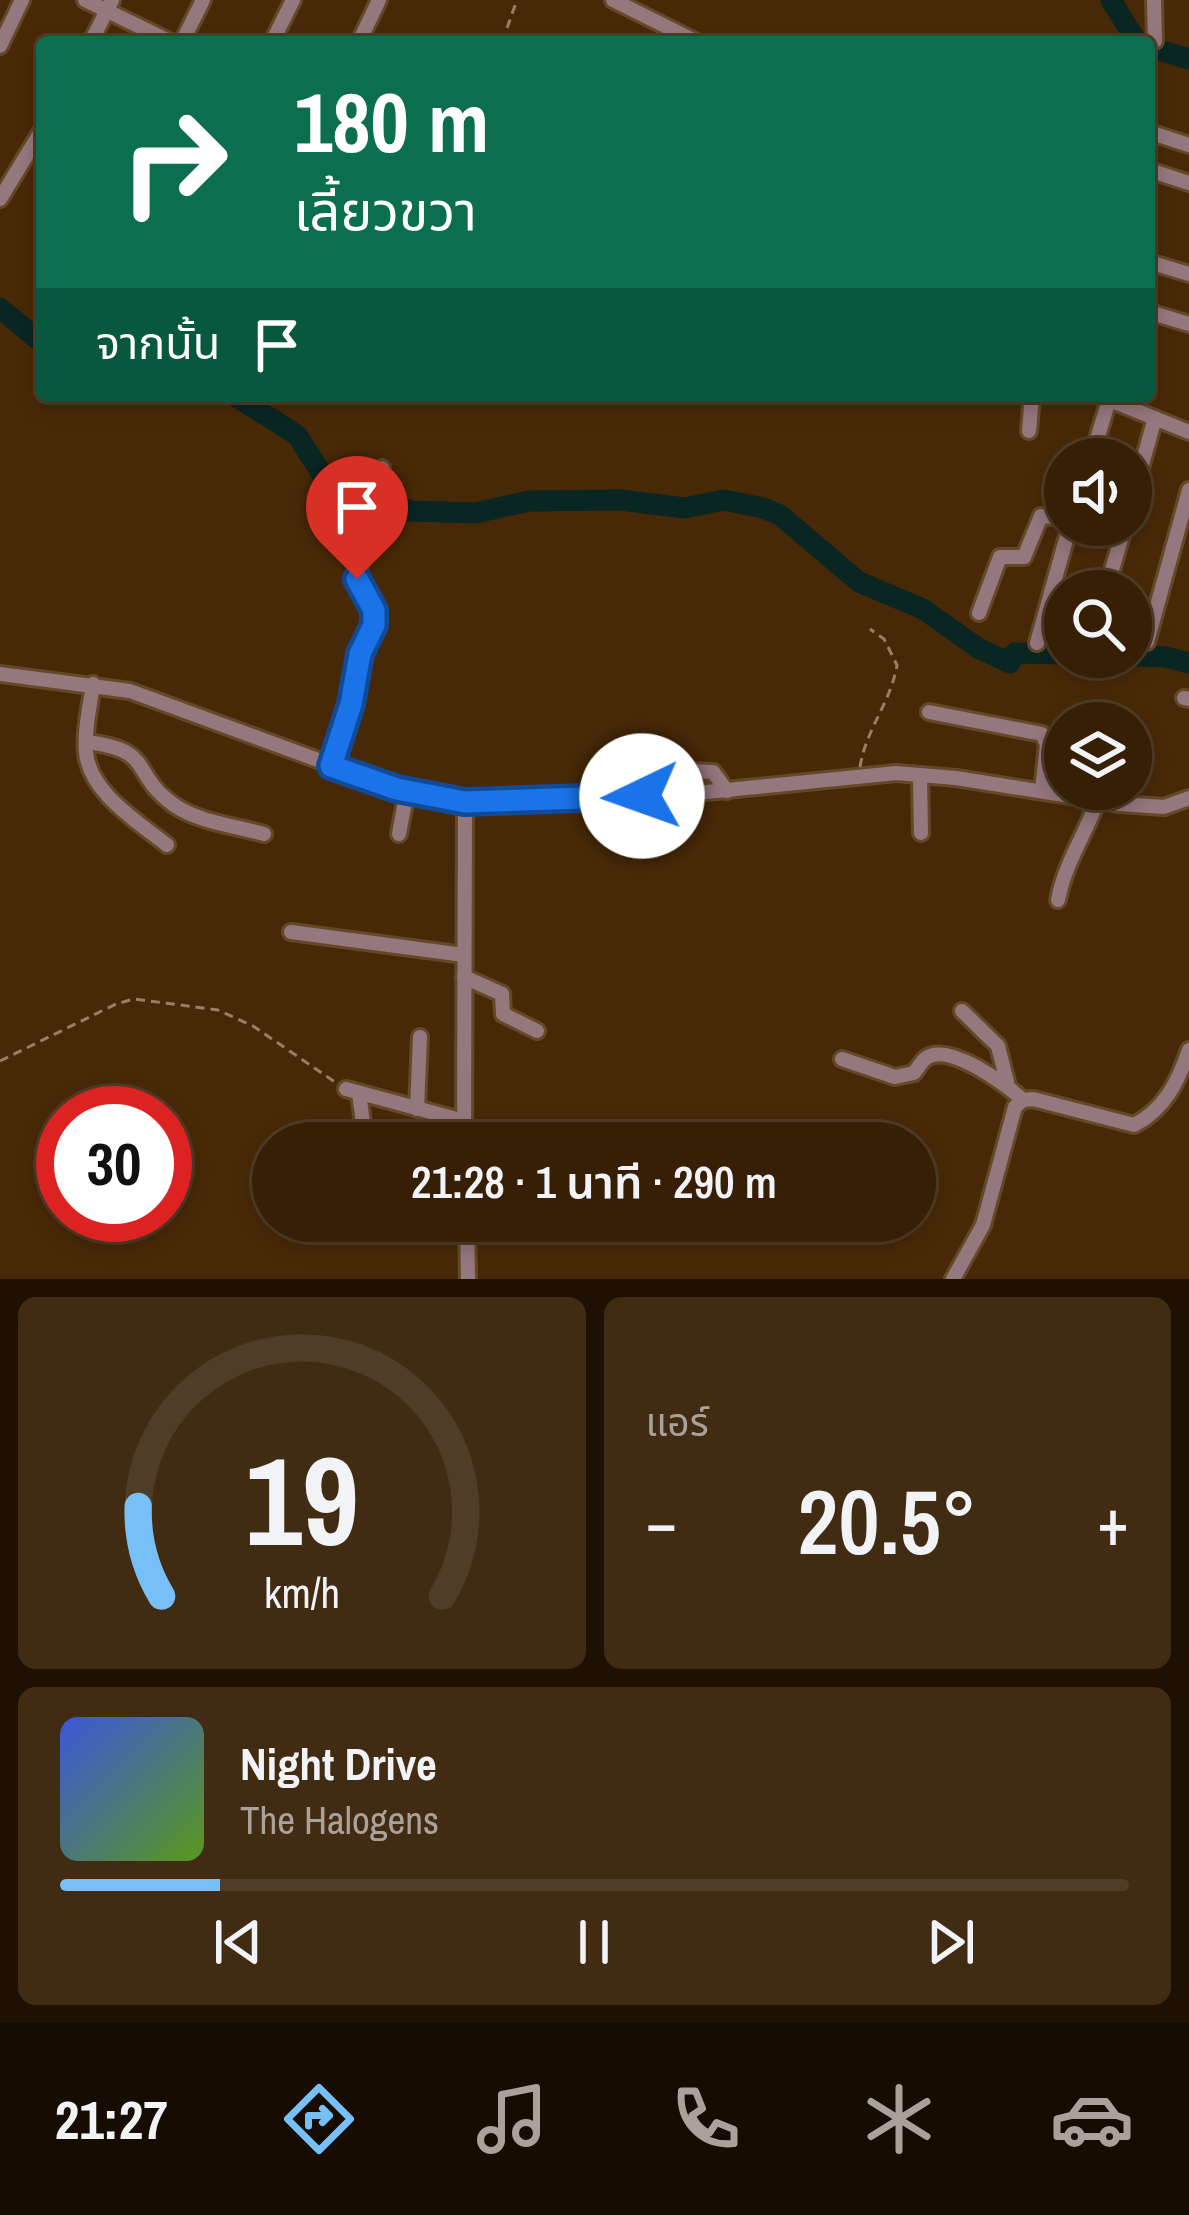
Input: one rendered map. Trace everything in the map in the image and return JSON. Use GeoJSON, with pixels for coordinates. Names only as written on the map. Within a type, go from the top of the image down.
{"type":"FeatureCollection","features":[{"type":"Feature","properties":{"kind":"street"},"geometry":{"type":"LineString","coordinates":[[0,46],[22,0]]}},
{"type":"Feature","properties":{"kind":"street"},"geometry":{"type":"LineString","coordinates":[[85,0],[110,5],[161,36]]}},
{"type":"Feature","properties":{"kind":"street"},"geometry":{"type":"LineString","coordinates":[[185,36],[203,0]]}},
{"type":"Feature","properties":{"kind":"street"},"geometry":{"type":"LineString","coordinates":[[275,36],[293,0]]}},
{"type":"Feature","properties":{"kind":"street"},"geometry":{"type":"LineString","coordinates":[[361,36],[379,0]]}},
{"type":"Feature","properties":{"kind":"street"},"geometry":{"type":"LineString","coordinates":[[613,0],[685,36]]}},
{"type":"Feature","properties":{"kind":"street"},"geometry":{"type":"LineString","coordinates":[[1154,0],[1155,36]]}},
{"type":"Feature","properties":{"kind":"street"},"geometry":{"type":"LineString","coordinates":[[95,36],[110,5]]}},
{"type":"Feature","properties":{"kind":"street"},"geometry":{"type":"LineString","coordinates":[[1155,134],[1189,145]]}},
{"type":"Feature","properties":{"kind":"street"},"geometry":{"type":"LineString","coordinates":[[0,199],[36,140]]}},
{"type":"Feature","properties":{"kind":"street"},"geometry":{"type":"LineString","coordinates":[[0,160],[18,169]]}},
{"type":"Feature","properties":{"kind":"street"},"geometry":{"type":"LineString","coordinates":[[1155,172],[1189,183]]}},
{"type":"Feature","properties":{"kind":"street"},"geometry":{"type":"LineString","coordinates":[[1155,264],[1189,274]]}},
{"type":"Feature","properties":{"kind":"street"},"geometry":{"type":"LineString","coordinates":[[1155,314],[1189,324]]}},
{"type":"Feature","properties":{"kind":"street"},"geometry":{"type":"LineString","coordinates":[[1029,431],[1031,402]]}},
{"type":"Feature","properties":{"kind":"street"},"geometry":{"type":"LineString","coordinates":[[1095,438],[1104,402]]}},
{"type":"Feature","properties":{"kind":"street"},"geometry":{"type":"LineString","coordinates":[[1115,402],[1189,432]]}},
{"type":"Feature","properties":{"kind":"street"},"geometry":{"type":"LineString","coordinates":[[1149,438],[1155,418]]}},
{"type":"Feature","properties":{"kind":"street"},"geometry":{"type":"LineString","coordinates":[[331,766],[351,704],[360,654],[374,625],[374,610],[357,579],[382,469]]}},
{"type":"Feature","properties":{"kind":"street"},"geometry":{"type":"LineString","coordinates":[[1152,624],[1189,490]]}},
{"type":"Feature","properties":{"kind":"street"},"geometry":{"type":"LineString","coordinates":[[979,613],[1000,557],[1024,556],[1044,517]]}},
{"type":"Feature","properties":{"kind":"street"},"geometry":{"type":"LineString","coordinates":[[1037,643],[1062,546]]}},
{"type":"Feature","properties":{"kind":"street"},"geometry":{"type":"LineString","coordinates":[[0,674],[130,691],[406,791],[465,802],[727,790],[860,774],[920,775],[1042,790],[1047,753],[1042,734],[928,712]]}},
{"type":"Feature","properties":{"kind":"street"},"geometry":{"type":"LineString","coordinates":[[93,684],[86,756],[109,796],[167,845]]}},
{"type":"Feature","properties":{"kind":"street"},"geometry":{"type":"LineString","coordinates":[[86,742],[115,745],[135,756],[157,790],[177,807],[264,834]]}},
{"type":"Feature","properties":{"kind":"street"},"geometry":{"type":"LineString","coordinates":[[691,771],[713,772],[727,790]]}},
{"type":"Feature","properties":{"kind":"street"},"geometry":{"type":"LineString","coordinates":[[920,775],[921,833]]}},
{"type":"Feature","properties":{"kind":"street"},"geometry":{"type":"LineString","coordinates":[[399,834],[406,791]]}},
{"type":"Feature","properties":{"kind":"street"},"geometry":{"type":"LineString","coordinates":[[353,1091],[464,1121],[465,802]]}},
{"type":"Feature","properties":{"kind":"street"},"geometry":{"type":"LineString","coordinates":[[1152,806],[1188,803]]}},
{"type":"Feature","properties":{"kind":"street"},"geometry":{"type":"LineString","coordinates":[[1058,900],[1064,869],[1094,810]]}},
{"type":"Feature","properties":{"kind":"street"},"geometry":{"type":"LineString","coordinates":[[292,932],[464,956]]}},
{"type":"Feature","properties":{"kind":"street"},"geometry":{"type":"LineString","coordinates":[[464,976],[498,989],[503,1015],[537,1030]]}},
{"type":"Feature","properties":{"kind":"street"},"geometry":{"type":"LineString","coordinates":[[962,1012],[998,1046],[1009,1086]]}},
{"type":"Feature","properties":{"kind":"street"},"geometry":{"type":"LineString","coordinates":[[418,1109],[420,1037]]}},
{"type":"Feature","properties":{"kind":"street"},"geometry":{"type":"LineString","coordinates":[[842,1059],[905,1077],[934,1055],[975,1066],[1023,1100],[1134,1125],[1152,1116],[1166,1098],[1189,1050]]}},
{"type":"Feature","properties":{"kind":"street"},"geometry":{"type":"LineString","coordinates":[[353,1091],[362,1122]]}},
{"type":"Feature","properties":{"kind":"street"},"geometry":{"type":"LineString","coordinates":[[953,1279],[983,1225],[1009,1120],[1023,1100]]}},
{"type":"Feature","properties":{"kind":"street"},"geometry":{"type":"LineString","coordinates":[[467,1242],[468,1279]]}},
{"type":"Feature","properties":{"kind":"path"},"geometry":{"type":"LineString","coordinates":[[504,36],[517,0]]}},
{"type":"Feature","properties":{"kind":"path"},"geometry":{"type":"LineString","coordinates":[[860,774],[867,735],[887,700],[897,665],[893,651],[870,629]]}},
{"type":"Feature","properties":{"kind":"path"},"geometry":{"type":"LineString","coordinates":[[0,1061],[134,999],[218,1010],[253,1025],[353,1091]]}},
{"type":"Feature","properties":{"kind":"waterway"},"geometry":{"type":"LineString","coordinates":[[1111,0],[1133,36]]}},
{"type":"Feature","properties":{"kind":"waterway"},"geometry":{"type":"LineString","coordinates":[[1155,49],[1189,59]]}},
{"type":"Feature","properties":{"kind":"waterway"},"geometry":{"type":"LineString","coordinates":[[0,308],[36,338]]}},
{"type":"Feature","properties":{"kind":"waterway"},"geometry":{"type":"LineString","coordinates":[[245,402],[297,435],[327,482],[411,511],[475,513],[529,501],[620,500],[685,508],[723,500],[763,508],[780,515],[859,582],[923,609],[978,648],[1010,663],[1015,653],[1044,654]]}},
{"type":"Feature","properties":{"kind":"waterway"},"geometry":{"type":"LineString","coordinates":[[1152,657],[1189,663]]}},
{"type":"Feature","properties":{"kind":"route"},"geometry":{"type":"LineString","coordinates":[[357,579],[374,610],[374,625],[363,644],[351,704],[331,766],[397,789],[465,802],[642,796]]}}]}
